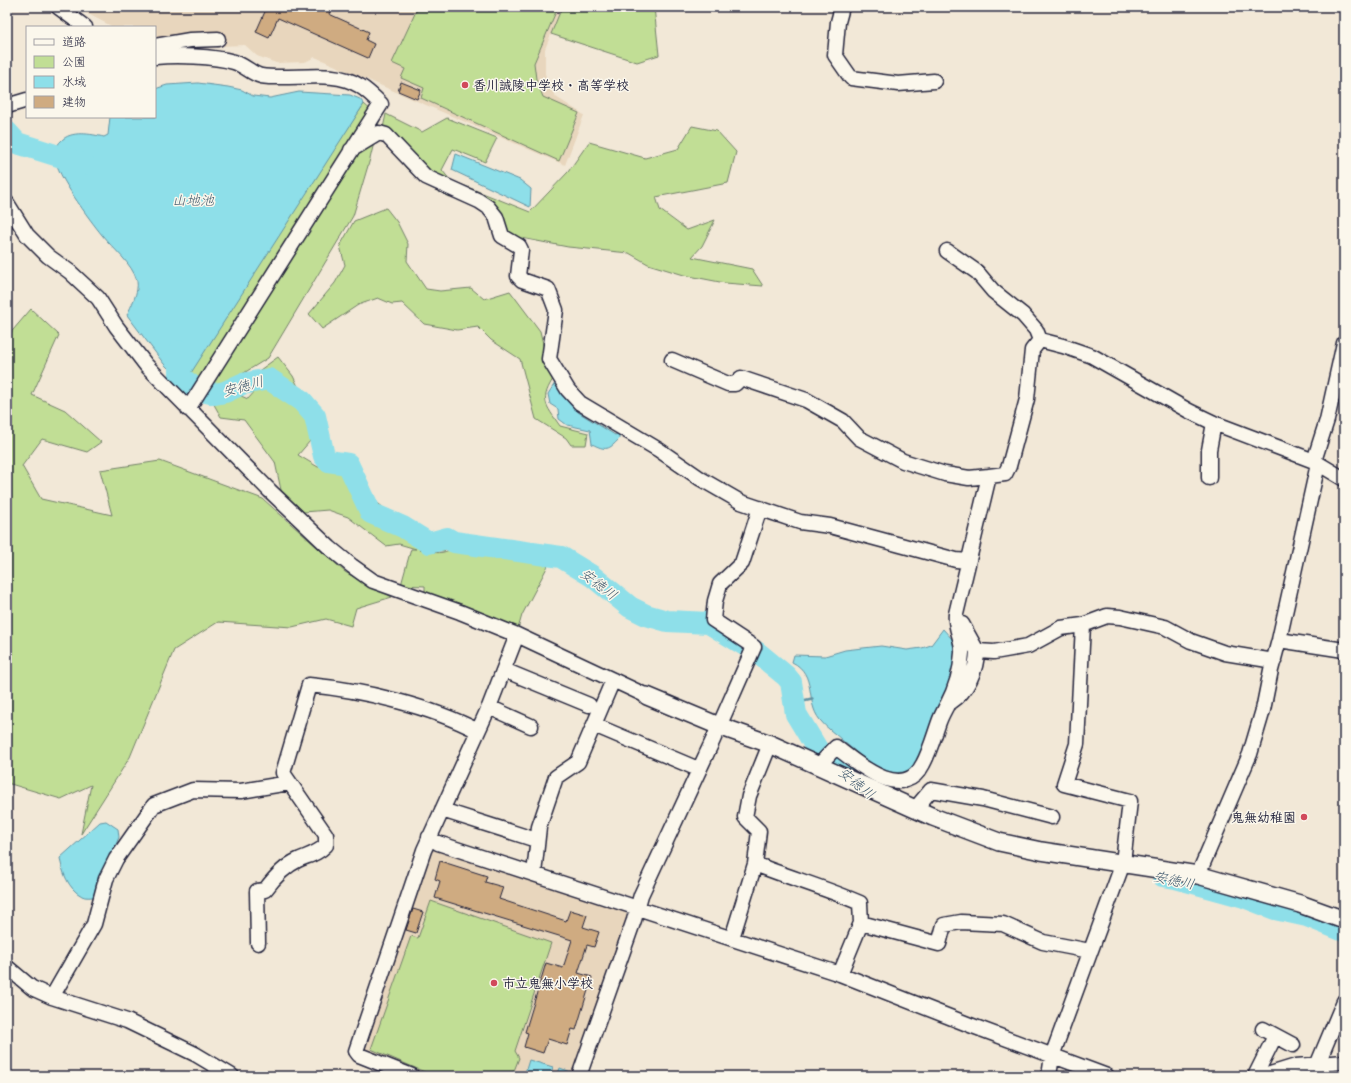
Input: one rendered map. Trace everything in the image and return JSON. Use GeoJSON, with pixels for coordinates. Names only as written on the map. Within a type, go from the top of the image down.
{"type":"FeatureCollection","features":[{"type":"Feature","properties":{"kind":"street"},"geometry":{"type":"LineString","coordinates":[[58,7],[84,26]]}},
{"type":"Feature","properties":{"kind":"street"},"geometry":{"type":"LineString","coordinates":[[842,7],[838,22],[834,55],[851,78],[898,84],[934,81]]}},
{"type":"Feature","properties":{"kind":"street"},"geometry":{"type":"LineString","coordinates":[[156,46],[190,40],[218,39]]}},
{"type":"Feature","properties":{"kind":"street"},"geometry":{"type":"LineString","coordinates":[[156,57],[178,55],[234,62],[246,67],[259,76],[280,78],[333,76],[359,85],[382,104],[351,150],[188,409]]}},
{"type":"Feature","properties":{"kind":"street"},"geometry":{"type":"LineString","coordinates":[[7,106],[26,100]]}},
{"type":"Feature","properties":{"kind":"street"},"geometry":{"type":"LineString","coordinates":[[351,150],[372,136],[379,133],[386,135],[426,177],[479,201],[488,207],[496,217],[502,236],[519,246],[521,250],[518,276],[522,280],[548,289],[556,310],[549,359],[568,390],[580,403],[659,450],[701,479],[742,502],[800,522],[830,526],[956,560],[968,561]]}},
{"type":"Feature","properties":{"kind":"street"},"geometry":{"type":"LineString","coordinates":[[7,203],[26,235],[48,256],[70,272],[98,298],[116,326],[146,365],[188,409],[330,548],[373,581],[460,612],[517,635],[647,696],[719,726],[770,744],[915,809],[999,842],[1041,851],[1198,876],[1300,904],[1344,920]]}},
{"type":"Feature","properties":{"kind":"street"},"geometry":{"type":"LineString","coordinates":[[947,251],[977,272],[993,291],[1023,315],[1036,330],[1040,340]]}},
{"type":"Feature","properties":{"kind":"street"},"geometry":{"type":"LineString","coordinates":[[1040,340],[1092,356],[1143,386],[1214,423],[1316,463],[1344,479]]}},
{"type":"Feature","properties":{"kind":"street"},"geometry":{"type":"LineString","coordinates":[[672,360],[728,384],[735,384],[741,378],[806,400],[843,422],[859,438],[903,461],[945,474],[969,478],[1005,474],[1009,466],[1027,399],[1032,350],[1040,340]]}},
{"type":"Feature","properties":{"kind":"street"},"geometry":{"type":"LineString","coordinates":[[1198,876],[1250,754],[1263,710],[1316,463],[1344,343]]}},
{"type":"Feature","properties":{"kind":"street"},"geometry":{"type":"LineString","coordinates":[[1209,478],[1209,450],[1214,423]]}},
{"type":"Feature","properties":{"kind":"street"},"geometry":{"type":"LineString","coordinates":[[818,766],[836,747],[868,771],[886,780],[901,781],[911,778],[922,766],[941,715],[948,705],[959,673],[962,652],[961,638],[955,623],[956,614],[989,476]]}},
{"type":"Feature","properties":{"kind":"street"},"geometry":{"type":"LineString","coordinates":[[579,1076],[641,895],[754,646],[713,620],[715,601],[720,584],[742,563],[760,508]]}},
{"type":"Feature","properties":{"kind":"street"},"geometry":{"type":"LineString","coordinates":[[948,705],[955,700],[970,682],[974,670],[976,651],[956,614]]}},
{"type":"Feature","properties":{"kind":"street"},"geometry":{"type":"LineString","coordinates":[[976,651],[994,652],[1028,646],[1061,628],[1083,625],[1107,616],[1120,617],[1165,627],[1191,641],[1225,653],[1274,661]]}},
{"type":"Feature","properties":{"kind":"street"},"geometry":{"type":"LineString","coordinates":[[1049,1076],[1052,1056],[1123,863],[1130,801],[1064,784],[1077,744],[1083,625]]}},
{"type":"Feature","properties":{"kind":"street"},"geometry":{"type":"LineString","coordinates":[[412,1076],[359,1055],[356,1051],[429,837],[489,707],[517,635]]}},
{"type":"Feature","properties":{"kind":"street"},"geometry":{"type":"LineString","coordinates":[[1279,640],[1344,650]]}},
{"type":"Feature","properties":{"kind":"street"},"geometry":{"type":"LineString","coordinates":[[504,670],[589,705]]}},
{"type":"Feature","properties":{"kind":"street"},"geometry":{"type":"LineString","coordinates":[[534,874],[539,828],[556,777],[578,762],[613,680]]}},
{"type":"Feature","properties":{"kind":"street"},"geometry":{"type":"LineString","coordinates":[[258,943],[257,891],[266,890],[281,871],[297,860],[318,853],[326,845],[326,836],[283,773],[309,684],[380,696],[460,721],[478,731]]}},
{"type":"Feature","properties":{"kind":"street"},"geometry":{"type":"LineString","coordinates":[[489,707],[531,726]]}},
{"type":"Feature","properties":{"kind":"street"},"geometry":{"type":"LineString","coordinates":[[594,725],[698,769]]}},
{"type":"Feature","properties":{"kind":"street"},"geometry":{"type":"LineString","coordinates":[[732,938],[755,864],[759,831],[745,817],[749,796],[770,744]]}},
{"type":"Feature","properties":{"kind":"street"},"geometry":{"type":"LineString","coordinates":[[52,997],[94,924],[106,879],[116,859],[154,805],[193,790],[241,791],[289,783]]}},
{"type":"Feature","properties":{"kind":"street"},"geometry":{"type":"LineString","coordinates":[[915,809],[931,790],[983,799],[1052,817]]}},
{"type":"Feature","properties":{"kind":"street"},"geometry":{"type":"LineString","coordinates":[[442,810],[533,839]]}},
{"type":"Feature","properties":{"kind":"street"},"geometry":{"type":"LineString","coordinates":[[429,837],[438,843],[840,974],[1107,1076]]}},
{"type":"Feature","properties":{"kind":"street"},"geometry":{"type":"LineString","coordinates":[[755,864],[860,903],[861,923],[840,974]]}},
{"type":"Feature","properties":{"kind":"street"},"geometry":{"type":"LineString","coordinates":[[861,923],[939,944],[944,925],[961,922],[1003,924],[1043,942],[1090,951]]}},
{"type":"Feature","properties":{"kind":"street"},"geometry":{"type":"LineString","coordinates":[[7,967],[32,988],[52,997],[127,1021],[196,1054],[232,1076]]}},
{"type":"Feature","properties":{"kind":"street"},"geometry":{"type":"LineString","coordinates":[[1318,1063],[1344,1001]]}},
{"type":"Feature","properties":{"kind":"street"},"geometry":{"type":"LineString","coordinates":[[1263,1029],[1293,1045]]}},
{"type":"Feature","properties":{"kind":"street"},"geometry":{"type":"LineString","coordinates":[[1255,1076],[1276,1036]]}},
{"type":"Feature","properties":{"kind":"street"},"geometry":{"type":"LineString","coordinates":[[1264,1076],[1296,1066],[1344,1062]]}},
{"type":"Feature","properties":{"kind":"shaded area","name":"香川誠陵中学校・高等学校"},"geometry":{"type":"Polygon","coordinates":[[[75,7],[562,7],[545,49],[545,74],[556,97],[584,115],[565,165],[315,57],[305,62],[276,63],[257,56],[245,45],[219,46],[191,33],[156,38],[156,26],[111,26],[75,7]]]}},
{"type":"Feature","properties":{"kind":"shaded area","name":"市立鬼無小学校"},"geometry":{"type":"Polygon","coordinates":[[[436,848],[625,912],[629,919],[571,1076],[423,1076],[365,1054],[362,1046],[427,851],[436,848]]]}},
{"type":"Feature","properties":{"kind":"green space"},"geometry":{"type":"Polygon","coordinates":[[[418,7],[558,7],[534,63],[536,79],[543,97],[579,113],[559,161],[421,98],[424,88],[401,78],[405,69],[392,63],[418,7]]]}},
{"type":"Feature","properties":{"kind":"green space"},"geometry":{"type":"Polygon","coordinates":[[[562,7],[654,7],[659,55],[637,62],[551,34],[562,7]]]}},
{"type":"Feature","properties":{"kind":"green space"},"geometry":{"type":"Polygon","coordinates":[[[364,104],[380,118],[370,159],[353,216],[268,358],[205,397],[180,380],[364,104]]]}},
{"type":"Feature","properties":{"kind":"green space"},"geometry":{"type":"Polygon","coordinates":[[[386,114],[422,132],[447,118],[497,138],[485,162],[453,149],[442,170],[450,180],[530,212],[568,172],[589,142],[645,158],[678,149],[692,126],[717,131],[736,152],[728,183],[656,197],[660,210],[687,230],[715,220],[702,246],[692,257],[752,269],[763,286],[725,283],[684,275],[648,264],[629,253],[568,247],[511,236],[503,220],[462,188],[450,197],[425,185],[406,168],[395,152],[383,128],[386,114]]]}},
{"type":"Feature","properties":{"kind":"green space"},"geometry":{"type":"Polygon","coordinates":[[[386,208],[397,222],[408,244],[407,261],[426,289],[440,291],[471,288],[484,299],[510,291],[540,331],[547,361],[555,376],[547,391],[546,402],[548,407],[560,426],[588,433],[586,445],[571,445],[566,438],[536,419],[520,359],[491,340],[478,327],[457,330],[424,324],[402,303],[392,304],[378,298],[358,305],[322,329],[309,314],[335,283],[345,265],[340,246],[354,221],[386,208]]]}},
{"type":"Feature","properties":{"kind":"green space"},"geometry":{"type":"Polygon","coordinates":[[[31,309],[59,335],[32,395],[65,410],[101,442],[87,452],[42,439],[22,466],[41,499],[112,515],[100,470],[160,461],[263,499],[345,572],[392,597],[356,608],[351,626],[326,619],[292,627],[218,622],[174,650],[130,757],[81,834],[91,785],[61,799],[7,783],[7,337],[31,309]]]}},
{"type":"Feature","properties":{"kind":"green space"},"geometry":{"type":"Polygon","coordinates":[[[278,357],[293,376],[310,411],[310,441],[298,455],[318,467],[353,466],[365,488],[374,500],[392,513],[449,544],[444,551],[419,550],[438,553],[447,551],[455,544],[552,558],[522,615],[518,629],[425,594],[425,586],[401,585],[411,549],[416,549],[399,544],[386,546],[348,517],[328,510],[304,512],[281,490],[275,462],[244,420],[221,417],[211,399],[234,393],[248,399],[257,389],[253,375],[278,357]]]}},
{"type":"Feature","properties":{"kind":"green space"},"geometry":{"type":"Polygon","coordinates":[[[431,901],[551,943],[515,1051],[519,1058],[512,1076],[434,1076],[371,1049],[411,936],[418,938],[431,901]]]}},
{"type":"Feature","properties":{"kind":"water","name":"山地池"},"geometry":{"type":"Polygon","coordinates":[[[198,83],[228,87],[242,90],[253,96],[270,98],[299,92],[350,95],[360,99],[364,104],[189,376],[180,380],[164,364],[127,315],[137,290],[135,274],[127,262],[106,240],[74,197],[61,175],[55,157],[56,148],[60,142],[70,135],[81,134],[104,137],[108,135],[110,118],[156,118],[156,89],[167,85],[198,83]]]}},
{"type":"Feature","properties":{"kind":"water"},"geometry":{"type":"Polygon","coordinates":[[[456,154],[520,180],[531,189],[530,207],[452,170],[456,154]]]}},
{"type":"Feature","properties":{"kind":"water"},"geometry":{"type":"Polygon","coordinates":[[[555,383],[559,386],[568,402],[578,412],[615,435],[619,433],[619,439],[610,447],[601,448],[592,444],[590,430],[567,425],[559,419],[558,409],[550,404],[548,394],[555,383]]]}},
{"type":"Feature","properties":{"kind":"water"},"geometry":{"type":"Polygon","coordinates":[[[943,629],[952,639],[955,653],[953,671],[917,765],[907,771],[888,771],[878,767],[859,755],[825,726],[816,713],[805,674],[800,667],[792,662],[794,655],[825,656],[845,650],[881,646],[907,650],[922,648],[931,645],[943,629]]]}},
{"type":"Feature","properties":{"kind":"water"},"geometry":{"type":"Polygon","coordinates":[[[106,821],[118,829],[119,837],[95,897],[83,897],[73,889],[66,879],[60,858],[100,822],[106,821]]]}},
{"type":"Feature","properties":{"kind":"water"},"geometry":{"type":"Polygon","coordinates":[[[529,1060],[553,1067],[550,1076],[524,1076],[529,1060]]]}},
{"type":"Feature","properties":{"kind":"water"},"geometry":{"type":"Polygon","coordinates":[[[560,1068],[571,1072],[570,1076],[557,1076],[560,1068]]]}},
{"type":"Feature","properties":{"kind":"building"},"geometry":{"type":"Polygon","coordinates":[[[267,7],[332,7],[329,14],[369,32],[366,40],[374,44],[368,58],[278,18],[269,38],[256,32],[267,7]]]}},
{"type":"Feature","properties":{"kind":"building"},"geometry":{"type":"Polygon","coordinates":[[[401,82],[421,90],[417,99],[398,91],[401,82]]]}},
{"type":"Feature","properties":{"kind":"building"},"geometry":{"type":"Polygon","coordinates":[[[440,861],[487,876],[485,882],[503,887],[499,899],[566,921],[570,910],[587,915],[583,927],[599,932],[594,947],[587,945],[578,973],[592,977],[576,1030],[572,1029],[567,1045],[548,1039],[543,1053],[524,1047],[528,1033],[525,1032],[546,963],[563,968],[572,940],[435,898],[440,881],[435,879],[440,861]]]}},
{"type":"Feature","properties":{"kind":"building"},"geometry":{"type":"Polygon","coordinates":[[[413,909],[423,912],[416,933],[406,930],[413,909]]]}},
{"type":"Feature","properties":{"kind":"waterway","name":"安徳川"},"geometry":{"type":"LineString","coordinates":[[7,132],[17,143],[84,164]]}},
{"type":"Feature","properties":{"kind":"waterway","name":"安徳川"},"geometry":{"type":"LineString","coordinates":[[179,351],[179,376],[198,390],[215,394],[225,392],[242,384],[269,379],[302,401],[315,416],[324,456],[328,461],[348,464],[371,513],[403,527],[429,543],[447,538],[454,542],[561,557],[592,576],[630,607],[646,615],[667,621],[709,623],[758,653],[786,676],[791,682],[796,714],[819,752],[843,771]]}},
{"type":"Feature","properties":{"kind":"waterway"},"geometry":{"type":"LineString","coordinates":[[794,703],[812,699]]}},
{"type":"Feature","properties":{"kind":"waterway","name":"安徳川"},"geometry":{"type":"LineString","coordinates":[[1163,876],[1244,897],[1275,909],[1307,916],[1344,931]]}},
{"type":"Feature","properties":{"kind":"place","name":"香川誠陵中学校・高等学校"},"geometry":{"type":"Point","coordinates":[465,85]}},
{"type":"Feature","properties":{"kind":"place","name":"鬼無幼稚園"},"geometry":{"type":"Point","coordinates":[1304,817]}},
{"type":"Feature","properties":{"kind":"place","name":"市立鬼無小学校"},"geometry":{"type":"Point","coordinates":[494,983]}}]}
